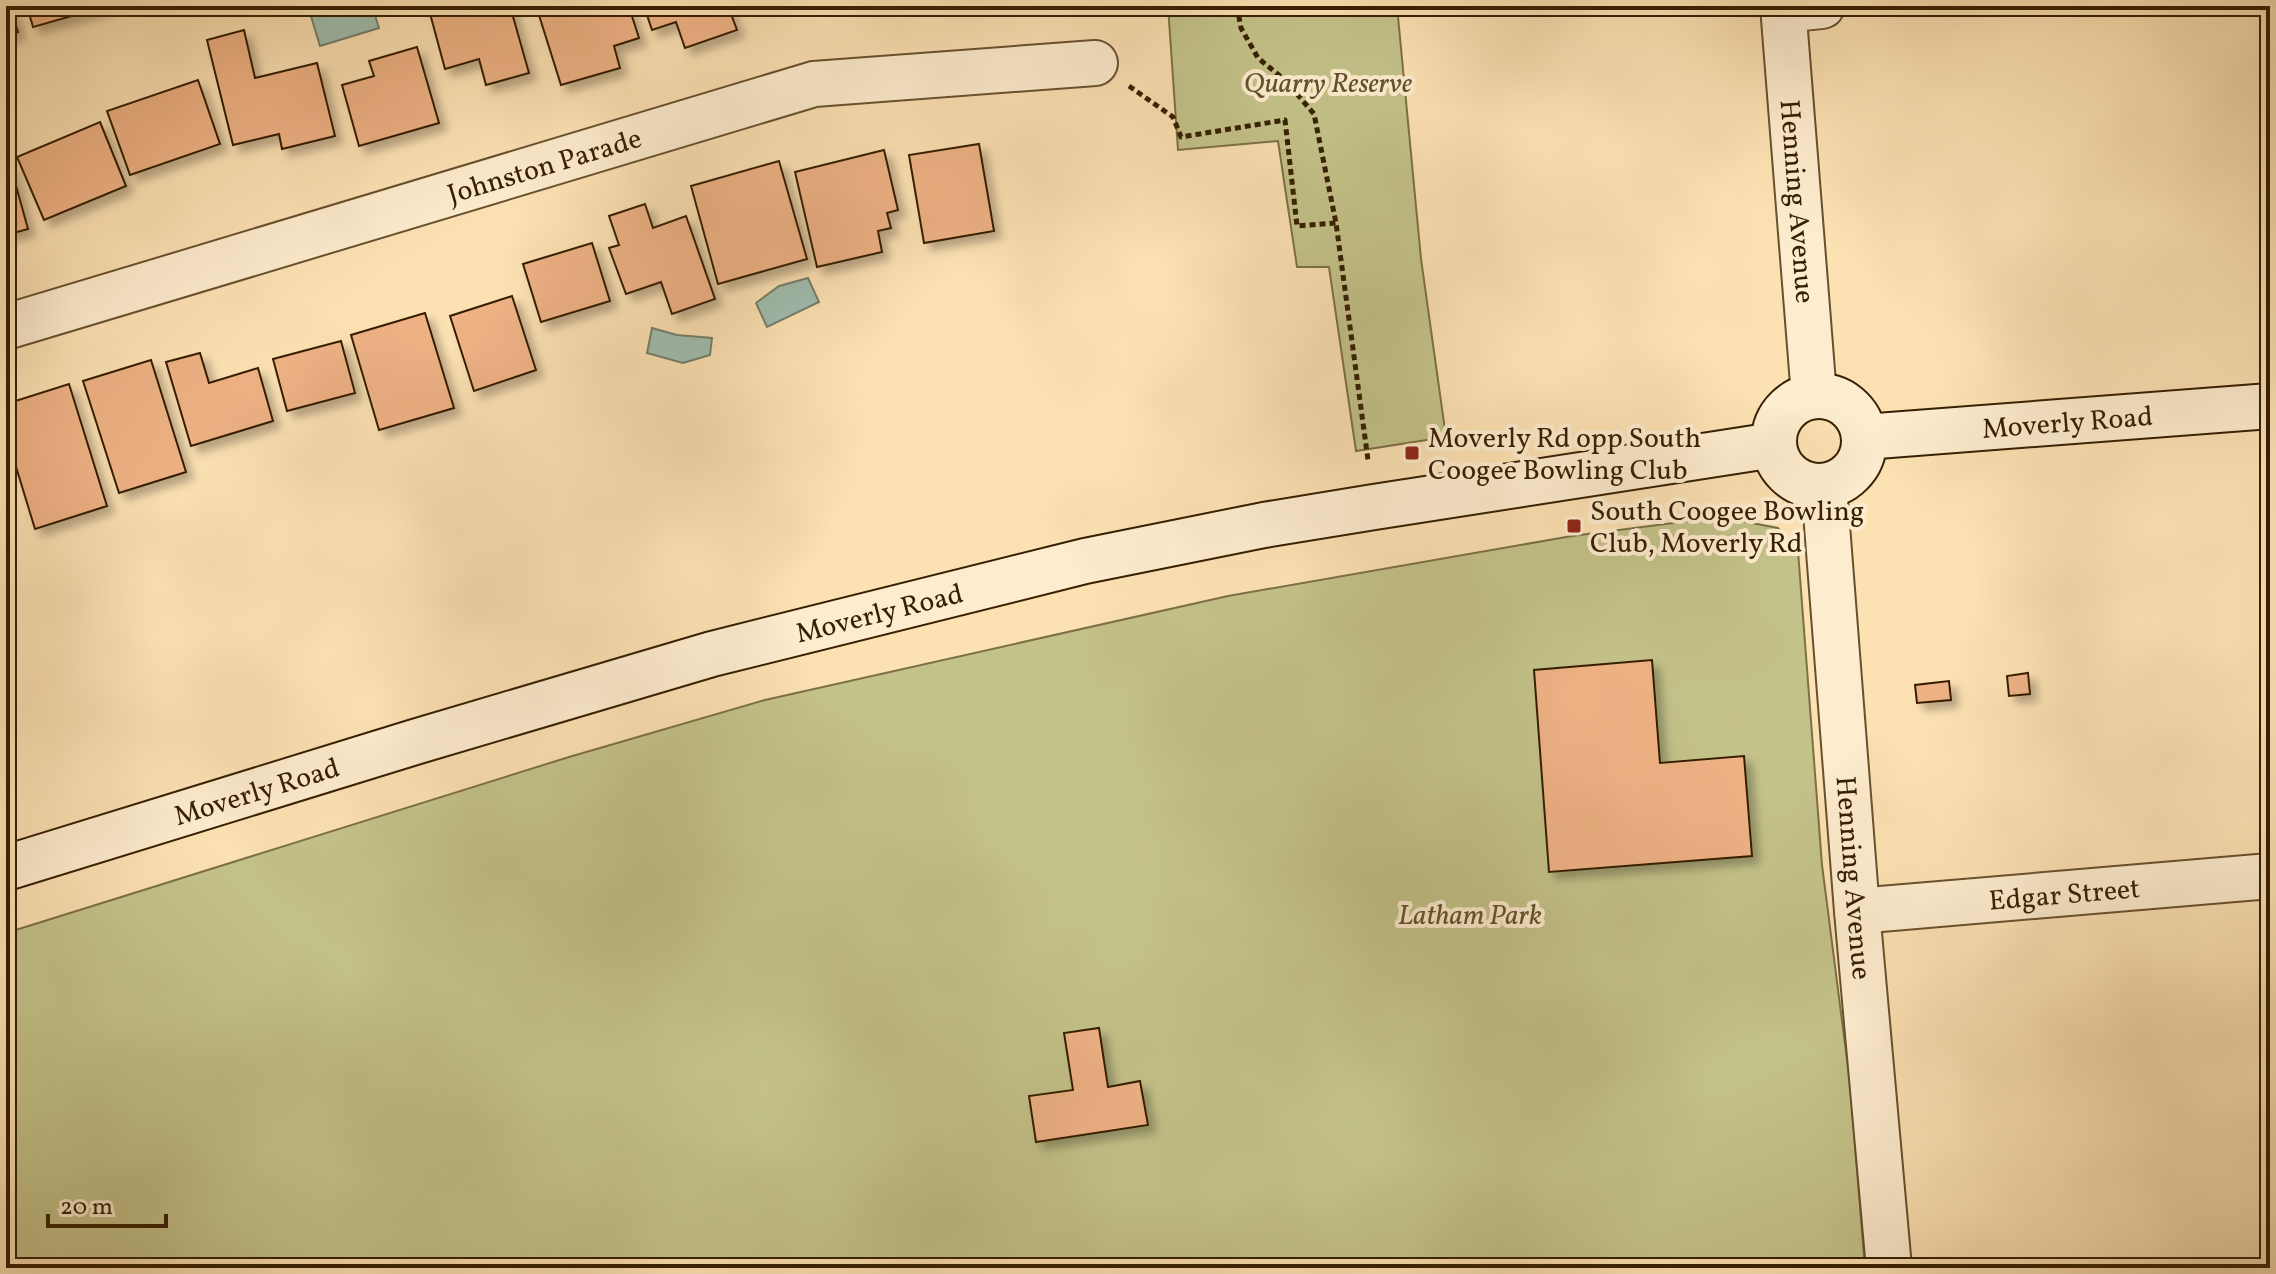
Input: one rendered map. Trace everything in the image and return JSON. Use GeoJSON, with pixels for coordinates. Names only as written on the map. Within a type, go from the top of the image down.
{"type":"FeatureCollection","features":[{"type":"Feature","properties":{"kind":"street","name":"Henning Avenue"},"geometry":{"type":"LineString","coordinates":[[1796,7],[1814,396]]}},
{"type":"Feature","properties":{"kind":"street","name":"Johnston Parade"},"geometry":{"type":"LineString","coordinates":[[6,327],[814,84],[1095,63]]}},
{"type":"Feature","properties":{"kind":"street"},"geometry":{"type":"LineString","coordinates":[[1814,396],[1828,397],[1853,411],[1861,423],[1864,437],[1863,451],[1850,475],[1824,487],[1810,486],[1785,471],[1777,459],[1774,445],[1780,418],[1789,407],[1814,396]]}},
{"type":"Feature","properties":{"kind":"street","name":"Moverly Road"},"geometry":{"type":"LineString","coordinates":[[1864,437],[2270,406]]}},
{"type":"Feature","properties":{"kind":"street","name":"Moverly Road"},"geometry":{"type":"LineString","coordinates":[[6,868],[697,659],[1085,561],[1374,507],[1774,445]]}},
{"type":"Feature","properties":{"kind":"street","name":"Henning Avenue"},"geometry":{"type":"LineString","coordinates":[[1824,487],[1889,1268]]}},
{"type":"Feature","properties":{"kind":"street","name":"Edgar Street"},"geometry":{"type":"LineString","coordinates":[[1857,911],[2270,876]]}},
{"type":"Feature","properties":{"kind":"path"},"geometry":{"type":"LineString","coordinates":[[1237,6],[1241,28],[1258,58],[1286,81],[1314,114],[1336,223],[1368,460]]}},
{"type":"Feature","properties":{"kind":"path"},"geometry":{"type":"LineString","coordinates":[[1095,63],[1173,117],[1181,137],[1285,120],[1297,226],[1336,223]]}},
{"type":"Feature","properties":{"kind":"green space","name":"Quarry Reserve"},"geometry":{"type":"Polygon","coordinates":[[[1168,6],[1397,6],[1421,259],[1446,437],[1356,451],[1329,267],[1297,267],[1278,141],[1178,150],[1168,6]]]}},
{"type":"Feature","properties":{"kind":"green space","name":"Latham Park"},"geometry":{"type":"Polygon","coordinates":[[[1720,517],[1778,528],[1798,551],[1822,865],[1850,1083],[1865,1268],[6,1268],[6,933],[569,757],[765,700],[1228,596],[1572,536],[1720,517]]]}},
{"type":"Feature","properties":{"kind":"shaded area"},"geometry":{"type":"Polygon","coordinates":[[[332,6],[372,6],[379,28],[320,46],[310,13],[332,6]]]}},
{"type":"Feature","properties":{"kind":"shaded area"},"geometry":{"type":"Polygon","coordinates":[[[808,278],[819,302],[767,327],[756,303],[779,286],[808,278]]]}},
{"type":"Feature","properties":{"kind":"shaded area"},"geometry":{"type":"Polygon","coordinates":[[[652,328],[677,335],[712,338],[710,355],[683,363],[647,353],[652,328]]]}},
{"type":"Feature","properties":{"kind":"building"},"geometry":{"type":"Polygon","coordinates":[[[6,6],[10,6],[18,32],[6,36],[6,6]]]}},
{"type":"Feature","properties":{"kind":"building"},"geometry":{"type":"Polygon","coordinates":[[[27,6],[107,6],[33,27],[27,6]]]}},
{"type":"Feature","properties":{"kind":"building"},"geometry":{"type":"Polygon","coordinates":[[[428,6],[510,6],[529,73],[486,85],[479,59],[445,69],[428,6]]]}},
{"type":"Feature","properties":{"kind":"building"},"geometry":{"type":"Polygon","coordinates":[[[559,6],[601,6],[604,15],[629,7],[639,38],[614,46],[620,68],[561,85],[538,12],[559,6]]]}},
{"type":"Feature","properties":{"kind":"building"},"geometry":{"type":"Polygon","coordinates":[[[644,6],[728,6],[737,30],[685,48],[676,22],[652,30],[644,6]]]}},
{"type":"Feature","properties":{"kind":"building"},"geometry":{"type":"Polygon","coordinates":[[[244,30],[255,78],[317,63],[335,136],[282,149],[279,134],[233,145],[207,40],[244,30]]]}},
{"type":"Feature","properties":{"kind":"building"},"geometry":{"type":"Polygon","coordinates":[[[417,47],[439,123],[359,146],[342,85],[374,76],[369,61],[417,47]]]}},
{"type":"Feature","properties":{"kind":"building"},"geometry":{"type":"Polygon","coordinates":[[[198,80],[220,144],[130,175],[107,111],[198,80]]]}},
{"type":"Feature","properties":{"kind":"building"},"geometry":{"type":"Polygon","coordinates":[[[100,122],[126,186],[44,220],[17,157],[100,122]]]}},
{"type":"Feature","properties":{"kind":"building"},"geometry":{"type":"Polygon","coordinates":[[[979,144],[994,231],[924,243],[909,155],[979,144]]]}},
{"type":"Feature","properties":{"kind":"building"},"geometry":{"type":"Polygon","coordinates":[[[884,150],[898,210],[887,213],[891,228],[878,231],[882,252],[817,267],[795,172],[884,150]]]}},
{"type":"Feature","properties":{"kind":"building"},"geometry":{"type":"Polygon","coordinates":[[[779,161],[807,259],[718,284],[691,186],[779,161]]]}},
{"type":"Feature","properties":{"kind":"building"},"geometry":{"type":"Polygon","coordinates":[[[10,164],[28,229],[6,235],[6,165],[10,164]]]}},
{"type":"Feature","properties":{"kind":"building"},"geometry":{"type":"Polygon","coordinates":[[[645,204],[653,228],[686,216],[715,299],[672,314],[661,282],[626,294],[609,248],[619,245],[609,216],[645,204]]]}},
{"type":"Feature","properties":{"kind":"building"},"geometry":{"type":"Polygon","coordinates":[[[592,243],[610,301],[541,322],[523,264],[592,243]]]}},
{"type":"Feature","properties":{"kind":"building"},"geometry":{"type":"Polygon","coordinates":[[[512,296],[536,370],[474,391],[450,316],[512,296]]]}},
{"type":"Feature","properties":{"kind":"building"},"geometry":{"type":"Polygon","coordinates":[[[425,313],[454,408],[379,430],[351,335],[425,313]]]}},
{"type":"Feature","properties":{"kind":"building"},"geometry":{"type":"Polygon","coordinates":[[[341,341],[355,393],[287,411],[273,359],[341,341]]]}},
{"type":"Feature","properties":{"kind":"building"},"geometry":{"type":"Polygon","coordinates":[[[200,353],[209,383],[258,368],[273,421],[191,446],[166,362],[200,353]]]}},
{"type":"Feature","properties":{"kind":"building"},"geometry":{"type":"Polygon","coordinates":[[[151,360],[186,472],[119,493],[83,381],[151,360]]]}},
{"type":"Feature","properties":{"kind":"building"},"geometry":{"type":"Polygon","coordinates":[[[69,384],[107,506],[35,529],[6,434],[6,404],[69,384]]]}},
{"type":"Feature","properties":{"kind":"building"},"geometry":{"type":"Polygon","coordinates":[[[1652,660],[1660,763],[1744,756],[1752,856],[1549,872],[1534,670],[1652,660]]]}},
{"type":"Feature","properties":{"kind":"building"},"geometry":{"type":"Polygon","coordinates":[[[2028,673],[2030,694],[2009,696],[2007,676],[2028,673]]]}},
{"type":"Feature","properties":{"kind":"building"},"geometry":{"type":"Polygon","coordinates":[[[1949,681],[1951,700],[1917,703],[1915,685],[1949,681]]]}},
{"type":"Feature","properties":{"kind":"building"},"geometry":{"type":"Polygon","coordinates":[[[1099,1028],[1108,1087],[1140,1081],[1148,1125],[1036,1142],[1029,1096],[1073,1090],[1064,1033],[1099,1028]]]}},
{"type":"Feature","properties":{"kind":"place","name":"Moverly Rd opp South Coogee Bowling Club"},"geometry":{"type":"Point","coordinates":[1412,453]}},
{"type":"Feature","properties":{"kind":"place","name":"South Coogee Bowling Club, Moverly Rd"},"geometry":{"type":"Point","coordinates":[1574,526]}}]}
